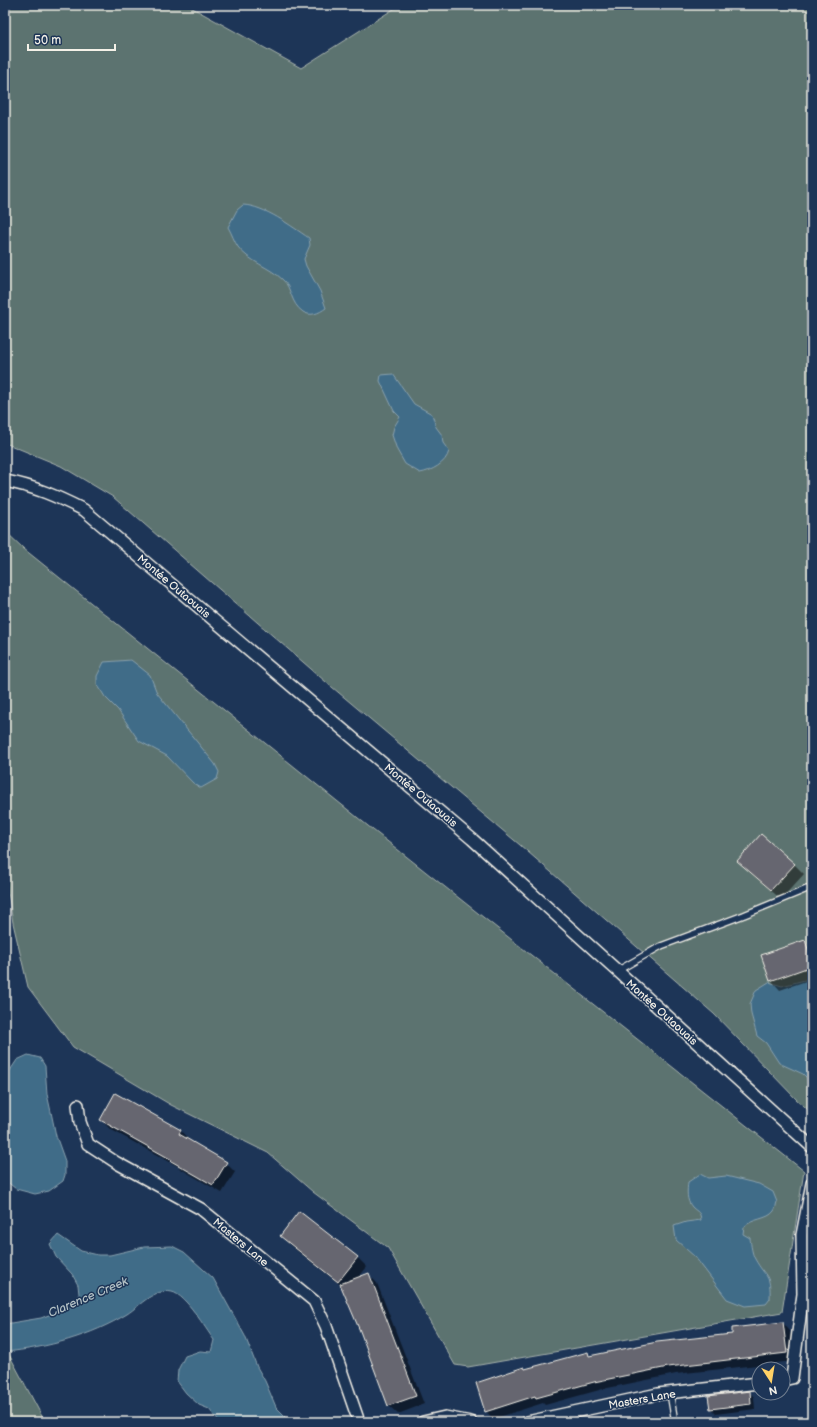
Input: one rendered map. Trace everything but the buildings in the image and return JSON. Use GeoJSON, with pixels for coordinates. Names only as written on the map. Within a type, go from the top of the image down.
{"type":"FeatureCollection","features":[{"type":"Feature","properties":{"kind":"street","name":"Montée Outaouais"},"geometry":{"type":"LineString","coordinates":[[5,481],[18,483],[52,494],[84,510],[472,839],[812,1147]]}},
{"type":"Feature","properties":{"kind":"street","name":"Masters Lane"},"geometry":{"type":"LineString","coordinates":[[78,1105],[80,1122],[88,1144],[117,1163],[201,1209],[314,1301],[326,1326],[359,1422]]}},
{"type":"Feature","properties":{"kind":"street"},"geometry":{"type":"LineString","coordinates":[[791,1378],[803,1294],[802,1236],[812,1183]]}},
{"type":"Feature","properties":{"kind":"street","name":"Masters Lane"},"geometry":{"type":"LineString","coordinates":[[527,1422],[658,1394],[751,1384]]}},
{"type":"Feature","properties":{"kind":"street"},"geometry":{"type":"LineString","coordinates":[[423,1422],[445,1417],[471,1422]]}},
{"type":"Feature","properties":{"kind":"lane"},"geometry":{"type":"LineString","coordinates":[[617,971],[661,946],[744,915],[807,889]]}},
{"type":"Feature","properties":{"kind":"lane"},"geometry":{"type":"LineString","coordinates":[[670,1393],[675,1422]]}},
{"type":"Feature","properties":{"kind":"green space"},"geometry":{"type":"Polygon","coordinates":[[[5,5],[187,5],[301,68],[400,5],[812,5],[812,1113],[796,1099],[714,1014],[520,845],[326,682],[113,497],[61,466],[5,443],[5,5]]]}},
{"type":"Feature","properties":{"kind":"green space"},"geometry":{"type":"Polygon","coordinates":[[[5,531],[24,549],[378,834],[804,1171],[782,1312],[468,1367],[455,1365],[388,1248],[313,1192],[268,1153],[171,1105],[73,1047],[28,987],[13,923],[7,886],[5,883],[5,531]]]}},
{"type":"Feature","properties":{"kind":"green space"},"geometry":{"type":"Polygon","coordinates":[[[5,1347],[45,1422],[5,1422],[5,1347]]]}},
{"type":"Feature","properties":{"kind":"water"},"geometry":{"type":"Polygon","coordinates":[[[243,205],[251,206],[269,213],[309,238],[310,245],[304,259],[306,266],[320,291],[326,308],[315,314],[303,312],[293,300],[286,283],[278,275],[248,257],[238,247],[228,227],[237,210],[243,205]]]}},
{"type":"Feature","properties":{"kind":"water"},"geometry":{"type":"Polygon","coordinates":[[[393,374],[414,404],[432,414],[436,427],[442,435],[443,443],[449,451],[445,460],[429,471],[420,473],[405,464],[397,450],[392,435],[394,427],[400,417],[394,411],[380,381],[381,375],[393,374]]]}},
{"type":"Feature","properties":{"kind":"water"},"geometry":{"type":"Polygon","coordinates":[[[131,660],[150,675],[157,693],[215,764],[219,772],[217,779],[201,788],[193,783],[167,756],[139,741],[118,710],[105,697],[97,684],[97,676],[104,662],[131,660]]]}},
{"type":"Feature","properties":{"kind":"water"},"geometry":{"type":"Polygon","coordinates":[[[812,978],[812,1087],[803,1074],[779,1063],[766,1043],[757,1036],[750,1004],[756,990],[769,982],[782,986],[812,978]]]}},
{"type":"Feature","properties":{"kind":"water"},"geometry":{"type":"Polygon","coordinates":[[[28,1055],[40,1058],[45,1066],[47,1094],[56,1136],[65,1161],[65,1175],[63,1181],[49,1191],[35,1194],[16,1189],[5,1180],[5,1078],[17,1060],[28,1055]]]}},
{"type":"Feature","properties":{"kind":"water"},"geometry":{"type":"Polygon","coordinates":[[[700,1174],[708,1178],[726,1176],[759,1184],[773,1192],[777,1202],[775,1210],[768,1216],[747,1224],[744,1227],[743,1234],[750,1238],[754,1257],[769,1280],[770,1299],[766,1304],[745,1306],[727,1299],[695,1257],[676,1240],[674,1226],[686,1222],[701,1220],[699,1214],[690,1204],[687,1192],[688,1182],[700,1174]]]}},
{"type":"Feature","properties":{"kind":"water","name":"Clarence Creek"},"geometry":{"type":"Polygon","coordinates":[[[58,1235],[81,1251],[98,1255],[110,1255],[144,1247],[172,1246],[184,1252],[213,1278],[245,1336],[257,1367],[265,1381],[276,1407],[291,1422],[219,1422],[209,1409],[199,1405],[186,1393],[177,1381],[178,1370],[185,1356],[200,1351],[211,1352],[214,1340],[189,1305],[177,1294],[172,1292],[159,1292],[148,1298],[127,1314],[84,1335],[53,1344],[5,1352],[5,1324],[41,1318],[80,1303],[78,1285],[72,1274],[56,1257],[50,1244],[58,1235]]]}}]}
